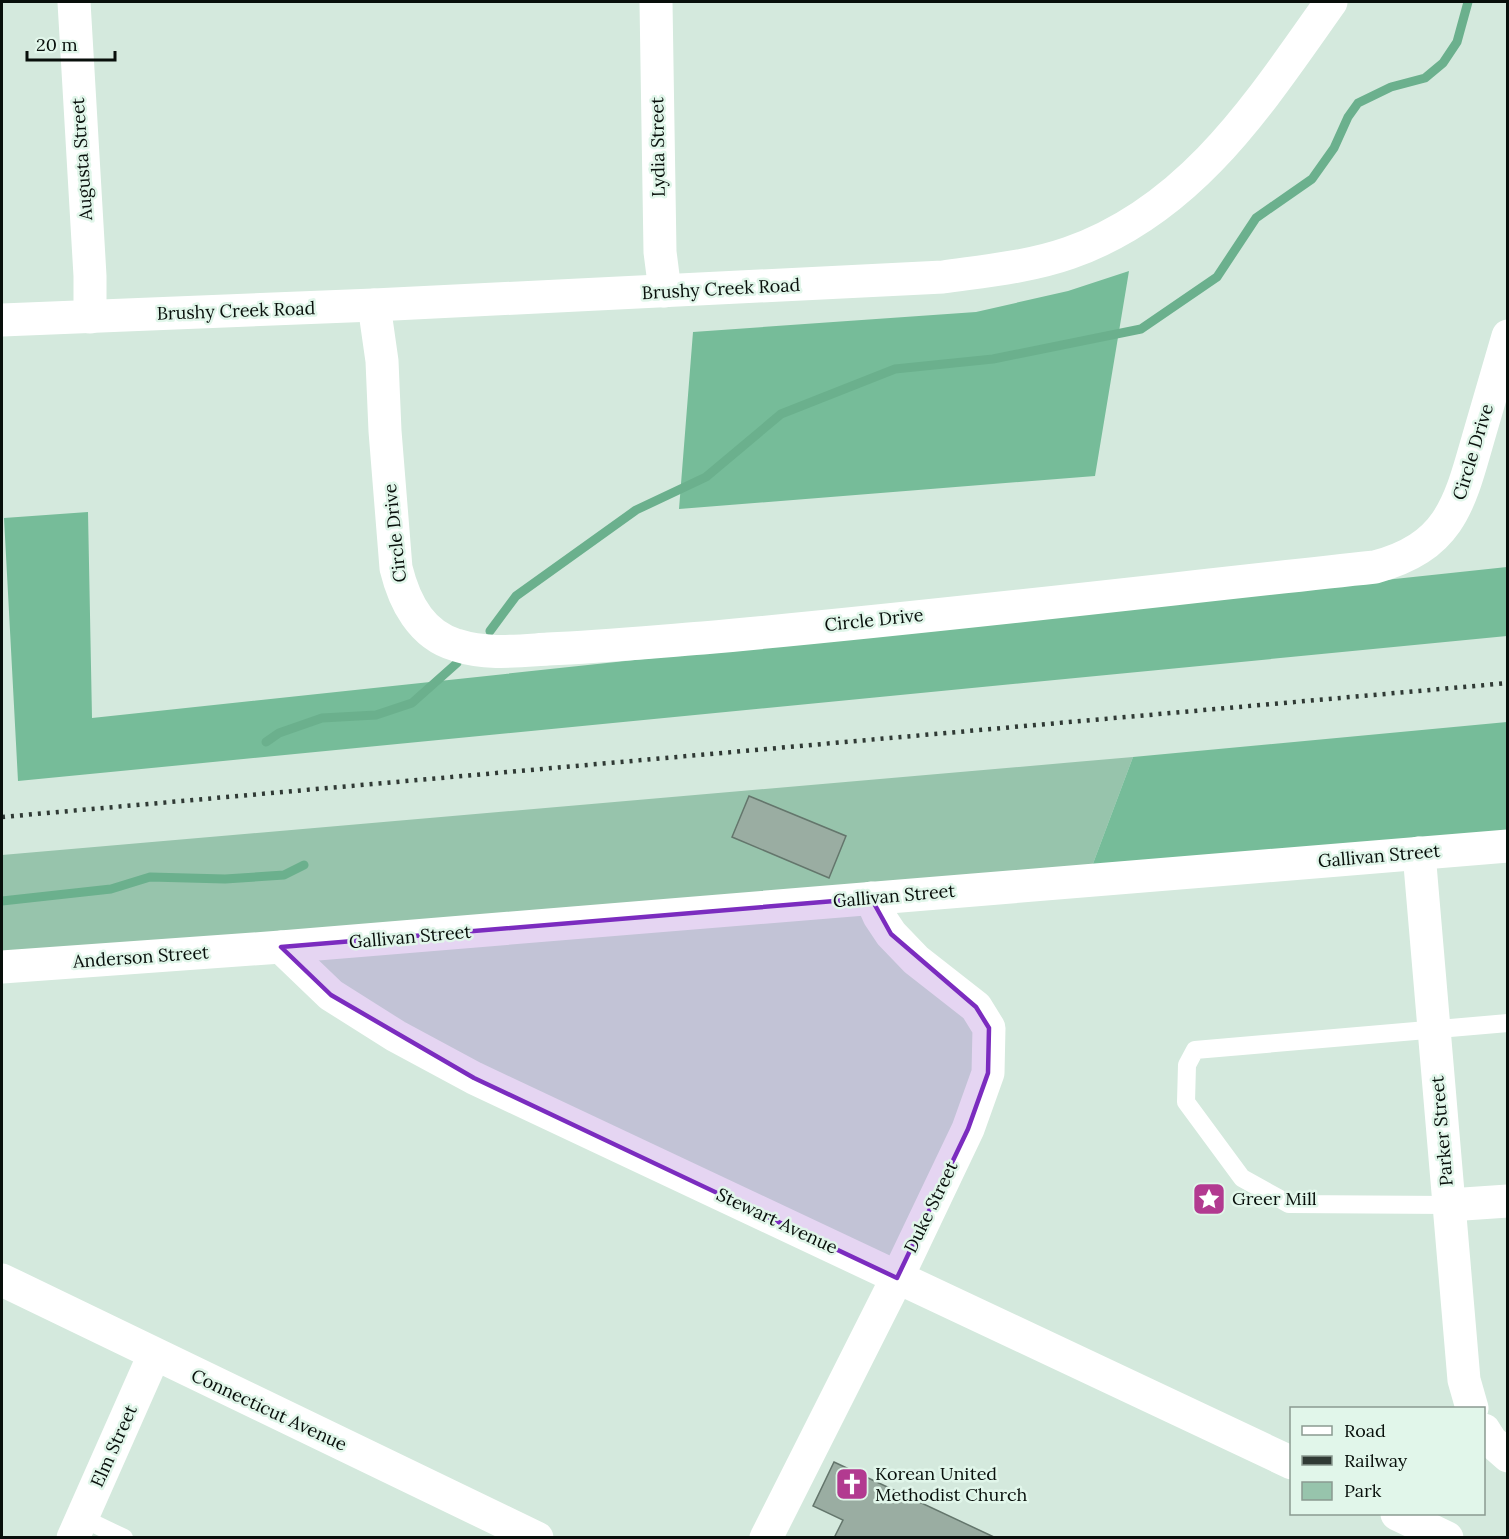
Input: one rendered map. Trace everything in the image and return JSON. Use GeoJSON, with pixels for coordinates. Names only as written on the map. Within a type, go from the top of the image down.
{"type":"FeatureCollection","features":[{"type":"Feature","properties":{"kind":"street","name":"Augusta Street"},"geometry":{"type":"LineString","coordinates":[[74,2],[90,276],[90,317]]}},
{"type":"Feature","properties":{"kind":"street","name":"Lydia Street"},"geometry":{"type":"LineString","coordinates":[[656,2],[660,252],[664,291]]}},
{"type":"Feature","properties":{"kind":"street","name":"Brushy Creek Road"},"geometry":{"type":"LineString","coordinates":[[2,320],[374,305],[943,277],[1034,263],[1068,253],[1134,222],[1161,204],[1208,163],[1255,109],[1331,2]]}},
{"type":"Feature","properties":{"kind":"street","name":"Circle Drive"},"geometry":{"type":"LineString","coordinates":[[374,305],[382,361],[396,568],[401,589],[406,601],[422,623],[435,634],[453,645],[494,652],[603,647],[748,634],[1375,567],[1397,561],[1416,551],[1432,538],[1453,512],[1464,488],[1508,336]]}},
{"type":"Feature","properties":{"kind":"street","name":"Gallivan Street"},"geometry":{"type":"LineString","coordinates":[[281,947],[1508,846]]}},
{"type":"Feature","properties":{"kind":"street","name":"Parker Street"},"geometry":{"type":"LineString","coordinates":[[1419,853],[1464,1380],[1472,1407]]}},
{"type":"Feature","properties":{"kind":"street","name":"Duke Street"},"geometry":{"type":"LineString","coordinates":[[766,1538],[897,1278],[968,1129],[988,1073],[989,1028],[976,1007],[924,966],[891,934],[871,898]]}},
{"type":"Feature","properties":{"kind":"street","name":"Anderson Street"},"geometry":{"type":"LineString","coordinates":[[2,967],[281,947]]}},
{"type":"Feature","properties":{"kind":"street","name":"Stewart Avenue"},"geometry":{"type":"LineString","coordinates":[[281,947],[331,995],[396,1036],[455,1067],[1290,1462]]}},
{"type":"Feature","properties":{"kind":"street"},"geometry":{"type":"LineString","coordinates":[[1449,1205],[1508,1201]]}},
{"type":"Feature","properties":{"kind":"street","name":"Connecticut Avenue"},"geometry":{"type":"LineString","coordinates":[[2,1281],[537,1538]]}},
{"type":"Feature","properties":{"kind":"street","name":"Elm Street"},"geometry":{"type":"LineString","coordinates":[[78,1528],[154,1355]]}},
{"type":"Feature","properties":{"kind":"street"},"geometry":{"type":"LineString","coordinates":[[1485,1432],[1491,1441],[1508,1456]]}},
{"type":"Feature","properties":{"kind":"street"},"geometry":{"type":"LineString","coordinates":[[1399,1515],[1447,1538]]}},
{"type":"Feature","properties":{"kind":"lane"},"geometry":{"type":"LineString","coordinates":[[1449,1205],[1289,1204],[1242,1178],[1186,1102],[1187,1065],[1195,1050],[1508,1023]]}},
{"type":"Feature","properties":{"kind":"lane"},"geometry":{"type":"LineString","coordinates":[[78,1528],[124,1538]]}},
{"type":"Feature","properties":{"kind":"highlighted area"},"geometry":{"type":"Polygon","coordinates":[[[871,898],[891,934],[976,1007],[989,1028],[988,1073],[968,1129],[897,1278],[474,1078],[331,995],[281,947],[871,898]]]}},
{"type":"Feature","properties":{"kind":"green space"},"geometry":{"type":"Polygon","coordinates":[[[1129,271],[1095,476],[679,509],[693,332],[976,312],[1068,291],[1129,271]]]}},
{"type":"Feature","properties":{"kind":"green space"},"geometry":{"type":"Polygon","coordinates":[[[88,512],[92,718],[1507,567],[1507,636],[18,781],[4,518],[88,512]]]}},
{"type":"Feature","properties":{"kind":"green space"},"geometry":{"type":"Polygon","coordinates":[[[1507,722],[1507,838],[1091,869],[1133,757],[1507,722]]]}},
{"type":"Feature","properties":{"kind":"green space"},"geometry":{"type":"Polygon","coordinates":[[[1133,757],[1091,869],[2,956],[2,855],[1133,757]]]}},
{"type":"Feature","properties":{"kind":"building"},"geometry":{"type":"Polygon","coordinates":[[[749,796],[846,836],[829,878],[732,837],[749,796]]]}},
{"type":"Feature","properties":{"kind":"building","name":"Korean United Methodist Church"},"geometry":{"type":"Polygon","coordinates":[[[834,1462],[994,1538],[834,1538],[843,1520],[813,1506],[834,1462]]]}},
{"type":"Feature","properties":{"kind":"waterway"},"geometry":{"type":"LineString","coordinates":[[490,631],[516,596],[636,510],[706,477],[781,414],[895,369],[993,359],[1141,329],[1217,277],[1256,218],[1312,179],[1334,148],[1348,117],[1358,103],[1391,87],[1425,78],[1443,63],[1457,42],[1468,2]]}},
{"type":"Feature","properties":{"kind":"waterway"},"geometry":{"type":"LineString","coordinates":[[266,742],[279,733],[322,718],[376,715],[412,703],[457,663]]}},
{"type":"Feature","properties":{"kind":"waterway"},"geometry":{"type":"LineString","coordinates":[[2,901],[111,889],[150,877],[225,879],[284,875],[304,865]]}},
{"type":"Feature","properties":{"kind":"railway"},"geometry":{"type":"LineString","coordinates":[[2,817],[1508,683]]}},
{"type":"Feature","properties":{"kind":"place","name":"Greer Mill"},"geometry":{"type":"Point","coordinates":[1209,1199]}},
{"type":"Feature","properties":{"kind":"place","name":"Korean United Methodist Church"},"geometry":{"type":"Point","coordinates":[852,1484]}}]}
